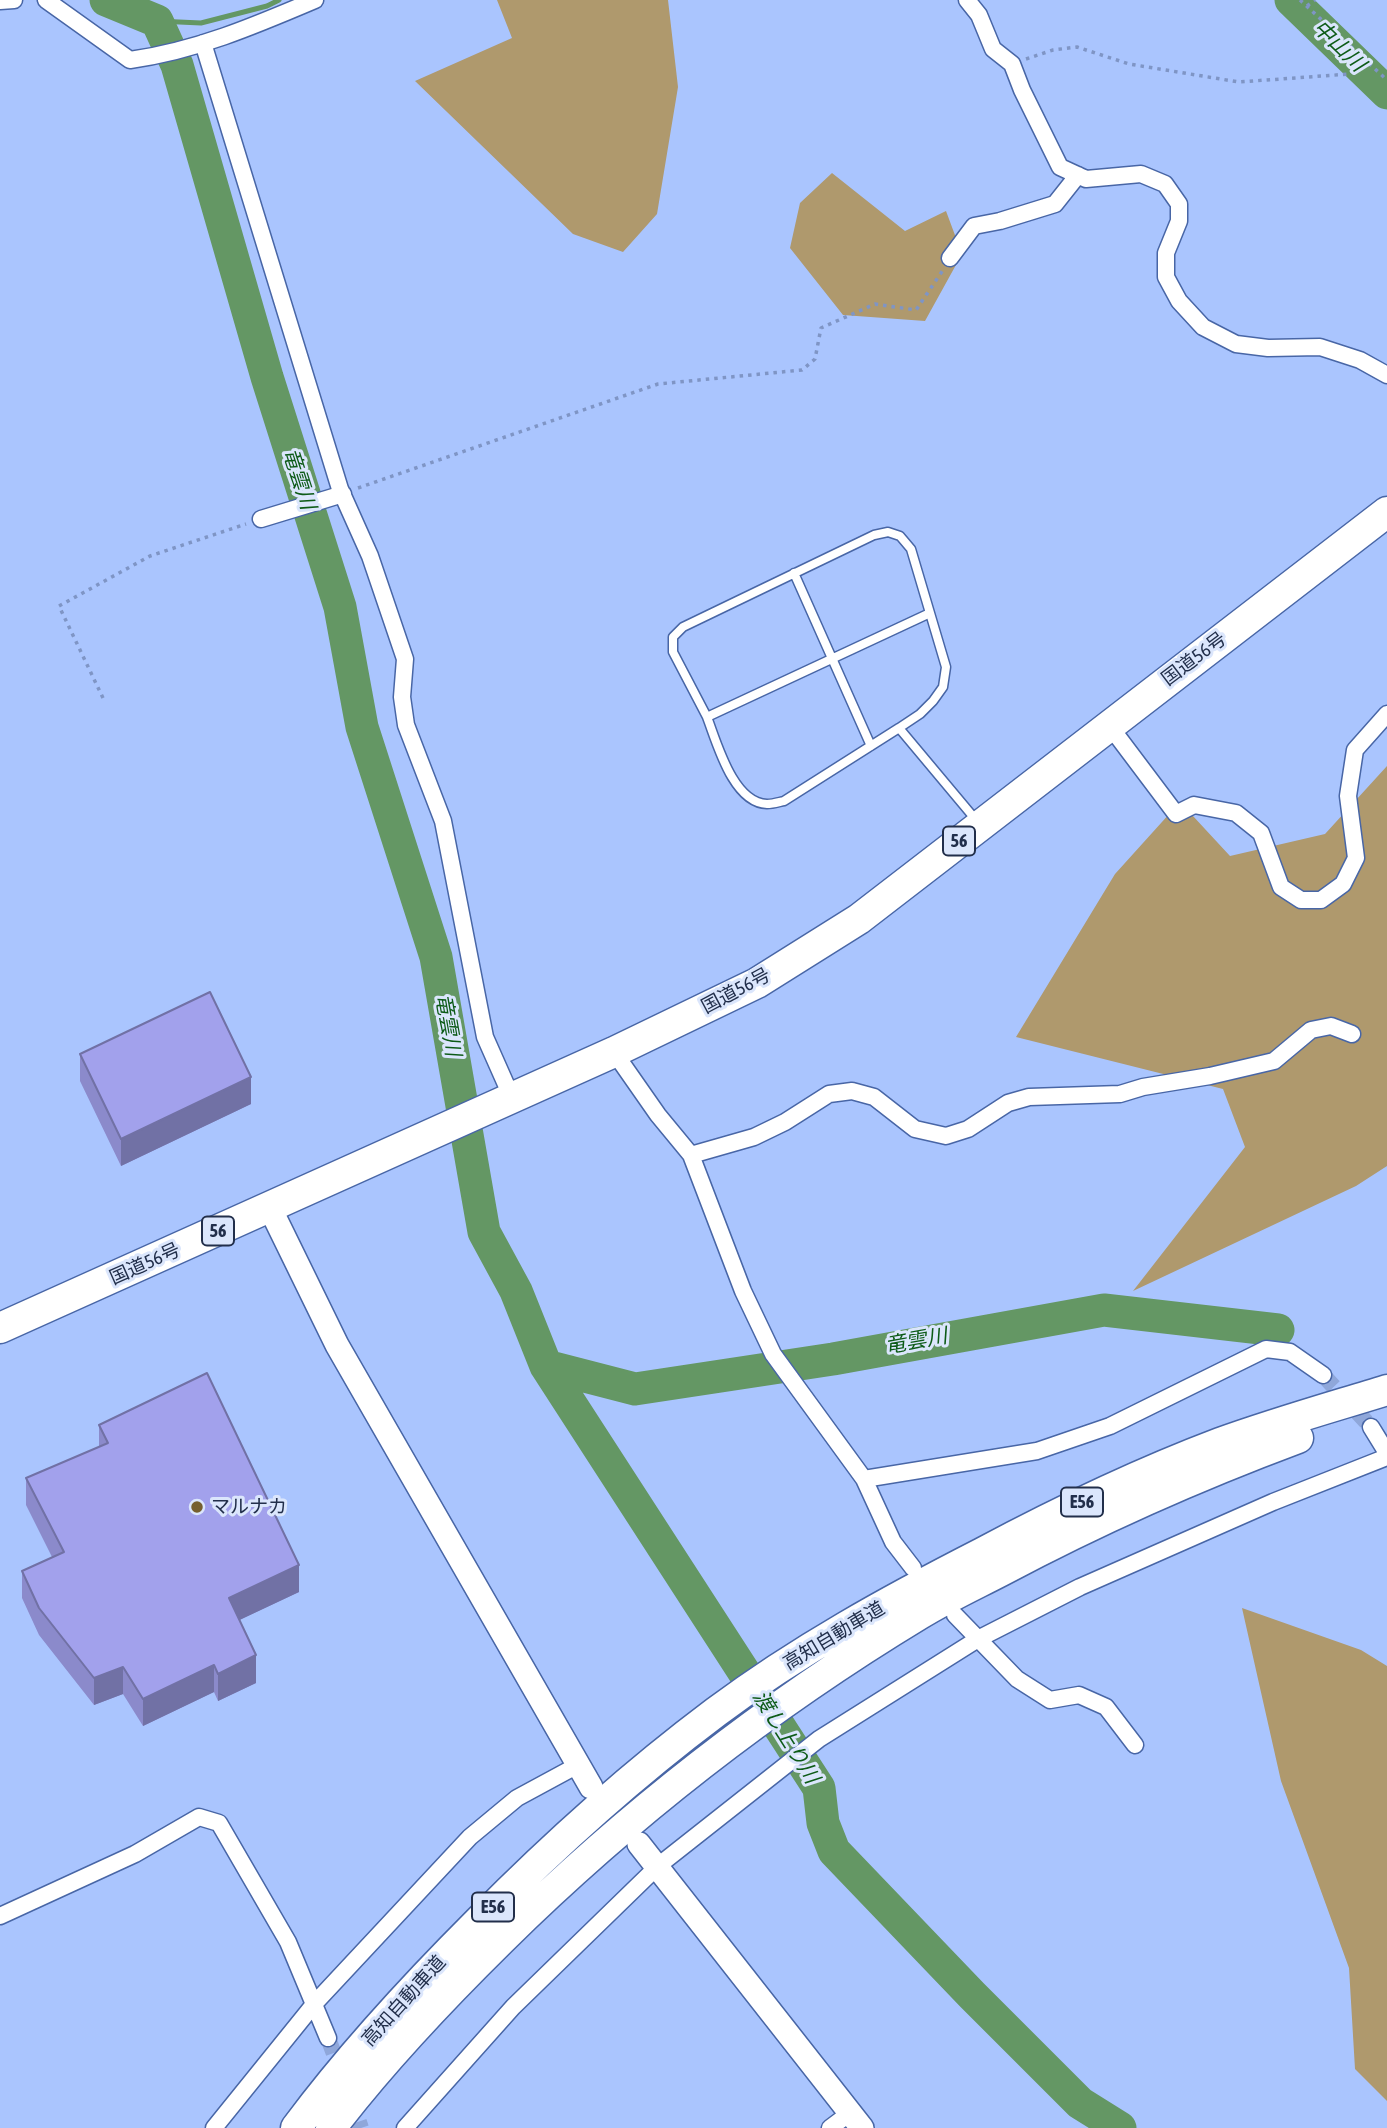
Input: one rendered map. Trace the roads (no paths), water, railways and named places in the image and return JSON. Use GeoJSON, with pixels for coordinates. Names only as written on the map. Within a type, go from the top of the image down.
{"type":"FeatureCollection","features":[{"type":"Feature","properties":{"kind":"highway","name":"国道56号"},"geometry":{"type":"LineString","coordinates":[[0,1328],[614,1052],[757,983],[859,919],[1387,512]]}},
{"type":"Feature","properties":{"kind":"highway","name":"高知自動車道"},"geometry":{"type":"LineString","coordinates":[[296,2128],[323,2092],[419,1981],[536,1863],[626,1784],[717,1712],[797,1657],[911,1589],[1068,1508],[1221,1443],[1387,1390]]}},
{"type":"Feature","properties":{"kind":"highway","name":"高知自動車道"},"geometry":{"type":"LineString","coordinates":[[331,2128],[441,2000],[557,1885],[646,1808],[732,1740],[810,1684],[923,1612],[1080,1529],[1226,1465],[1379,1416]]}},
{"type":"Feature","properties":{"kind":"street"},"geometry":{"type":"LineString","coordinates":[[0,1],[14,0]]}},
{"type":"Feature","properties":{"kind":"street"},"geometry":{"type":"LineString","coordinates":[[46,0],[130,60],[157,56],[239,33],[315,0]]}},
{"type":"Feature","properties":{"kind":"street"},"geometry":{"type":"LineString","coordinates":[[967,0],[979,15],[993,49],[1012,64],[1060,167],[1086,179],[1141,174],[1165,184],[1180,204],[1179,221],[1166,253],[1166,277],[1179,301],[1203,327],[1236,344],[1268,348],[1321,347],[1360,360],[1387,375]]}},
{"type":"Feature","properties":{"kind":"street"},"geometry":{"type":"LineString","coordinates":[[195,46],[343,494],[370,556],[405,659],[402,697],[406,725],[443,821],[485,1037],[502,1103]]}},
{"type":"Feature","properties":{"kind":"street"},"geometry":{"type":"LineString","coordinates":[[950,258],[974,226],[1055,204],[1078,176]]}},
{"type":"Feature","properties":{"kind":"street"},"geometry":{"type":"LineString","coordinates":[[261,519],[343,494]]}},
{"type":"Feature","properties":{"kind":"street"},"geometry":{"type":"LineString","coordinates":[[1109,725],[1176,814],[1194,805],[1236,813],[1261,833],[1281,887],[1301,900],[1321,900],[1343,884],[1356,858],[1348,796],[1355,750],[1387,714]]}},
{"type":"Feature","properties":{"kind":"street"},"geometry":{"type":"LineString","coordinates":[[691,1154],[754,1137],[785,1122],[829,1094],[852,1091],[874,1097],[915,1129],[946,1136],[968,1129],[1008,1103],[1029,1097],[1121,1094],[1143,1087],[1210,1076],[1274,1061],[1311,1030],[1331,1026],[1352,1034]]}},
{"type":"Feature","properties":{"kind":"street"},"geometry":{"type":"LineString","coordinates":[[614,1052],[658,1115],[691,1154],[743,1292],[773,1354],[864,1479],[893,1542],[912,1568]]}},
{"type":"Feature","properties":{"kind":"street"},"geometry":{"type":"LineString","coordinates":[[270,1208],[337,1345],[590,1787]]}},
{"type":"Feature","properties":{"kind":"street"},"geometry":{"type":"LineString","coordinates":[[864,1479],[1037,1451],[1110,1426],[1266,1349],[1290,1352],[1323,1375]]}},
{"type":"Feature","properties":{"kind":"street"},"geometry":{"type":"LineString","coordinates":[[405,2128],[513,2007],[658,1866],[819,1739],[978,1639],[1093,1582],[1387,1455],[1379,1416]]}},
{"type":"Feature","properties":{"kind":"street"},"geometry":{"type":"LineString","coordinates":[[955,1615],[1017,1679],[1050,1700],[1079,1695],[1106,1707],[1135,1745]]}},
{"type":"Feature","properties":{"kind":"street"},"geometry":{"type":"LineString","coordinates":[[214,2128],[315,2003],[470,1837],[517,1798],[578,1765]]}},
{"type":"Feature","properties":{"kind":"street"},"geometry":{"type":"LineString","coordinates":[[0,1916],[135,1854],[199,1816],[219,1823],[288,1942],[328,2038]]}},
{"type":"Feature","properties":{"kind":"street"},"geometry":{"type":"LineString","coordinates":[[639,1844],[856,2121],[830,2128]]}},
{"type":"Feature","properties":{"kind":"lane"},"geometry":{"type":"LineString","coordinates":[[888,532],[900,536],[911,549],[946,667],[943,687],[920,714],[784,801],[765,804],[744,795],[728,770],[707,717],[673,652],[673,637],[683,627],[794,573],[874,535],[888,532]]}},
{"type":"Feature","properties":{"kind":"lane"},"geometry":{"type":"LineString","coordinates":[[794,573],[870,746]]}},
{"type":"Feature","properties":{"kind":"lane"},"geometry":{"type":"LineString","coordinates":[[707,717],[930,613]]}},
{"type":"Feature","properties":{"kind":"lane"},"geometry":{"type":"LineString","coordinates":[[899,728],[980,825]]}},
{"type":"Feature","properties":{"kind":"waterway","name":"竜雲川"},"geometry":{"type":"LineString","coordinates":[[106,0],[157,21],[177,65],[267,377],[340,607],[362,727],[436,957],[484,1232],[516,1291],[546,1366],[819,1788],[823,1823],[834,1851],[1080,2103],[1120,2128]]}},
{"type":"Feature","properties":{"kind":"waterway"},"geometry":{"type":"LineString","coordinates":[[157,21],[201,23],[267,6],[279,0]]}},
{"type":"Feature","properties":{"kind":"waterway","name":"中山川"},"geometry":{"type":"LineString","coordinates":[[1291,0],[1387,93]]}},
{"type":"Feature","properties":{"kind":"waterway","name":"竜雲川"},"geometry":{"type":"LineString","coordinates":[[546,1366],[635,1389],[833,1359],[1104,1310],[1278,1330]]}},
{"type":"Feature","properties":{"kind":"tunnel"},"geometry":{"type":"LineString","coordinates":[[1323,1375],[1371,1427]]}},
{"type":"Feature","properties":{"kind":"tunnel"},"geometry":{"type":"LineString","coordinates":[[328,2038],[342,2075]]}},
{"type":"Feature","properties":{"kind":"tunnel"},"geometry":{"type":"LineString","coordinates":[[351,2099],[361,2128]]}},
{"type":"Feature","properties":{"kind":"place","name":"マルナカ"},"geometry":{"type":"Point","coordinates":[197,1507]}},
{"type":"Feature","properties":{"kind":"water label","name":"渡し上り川"},"geometry":{"type":"Point","coordinates":[786,1737]}}]}
